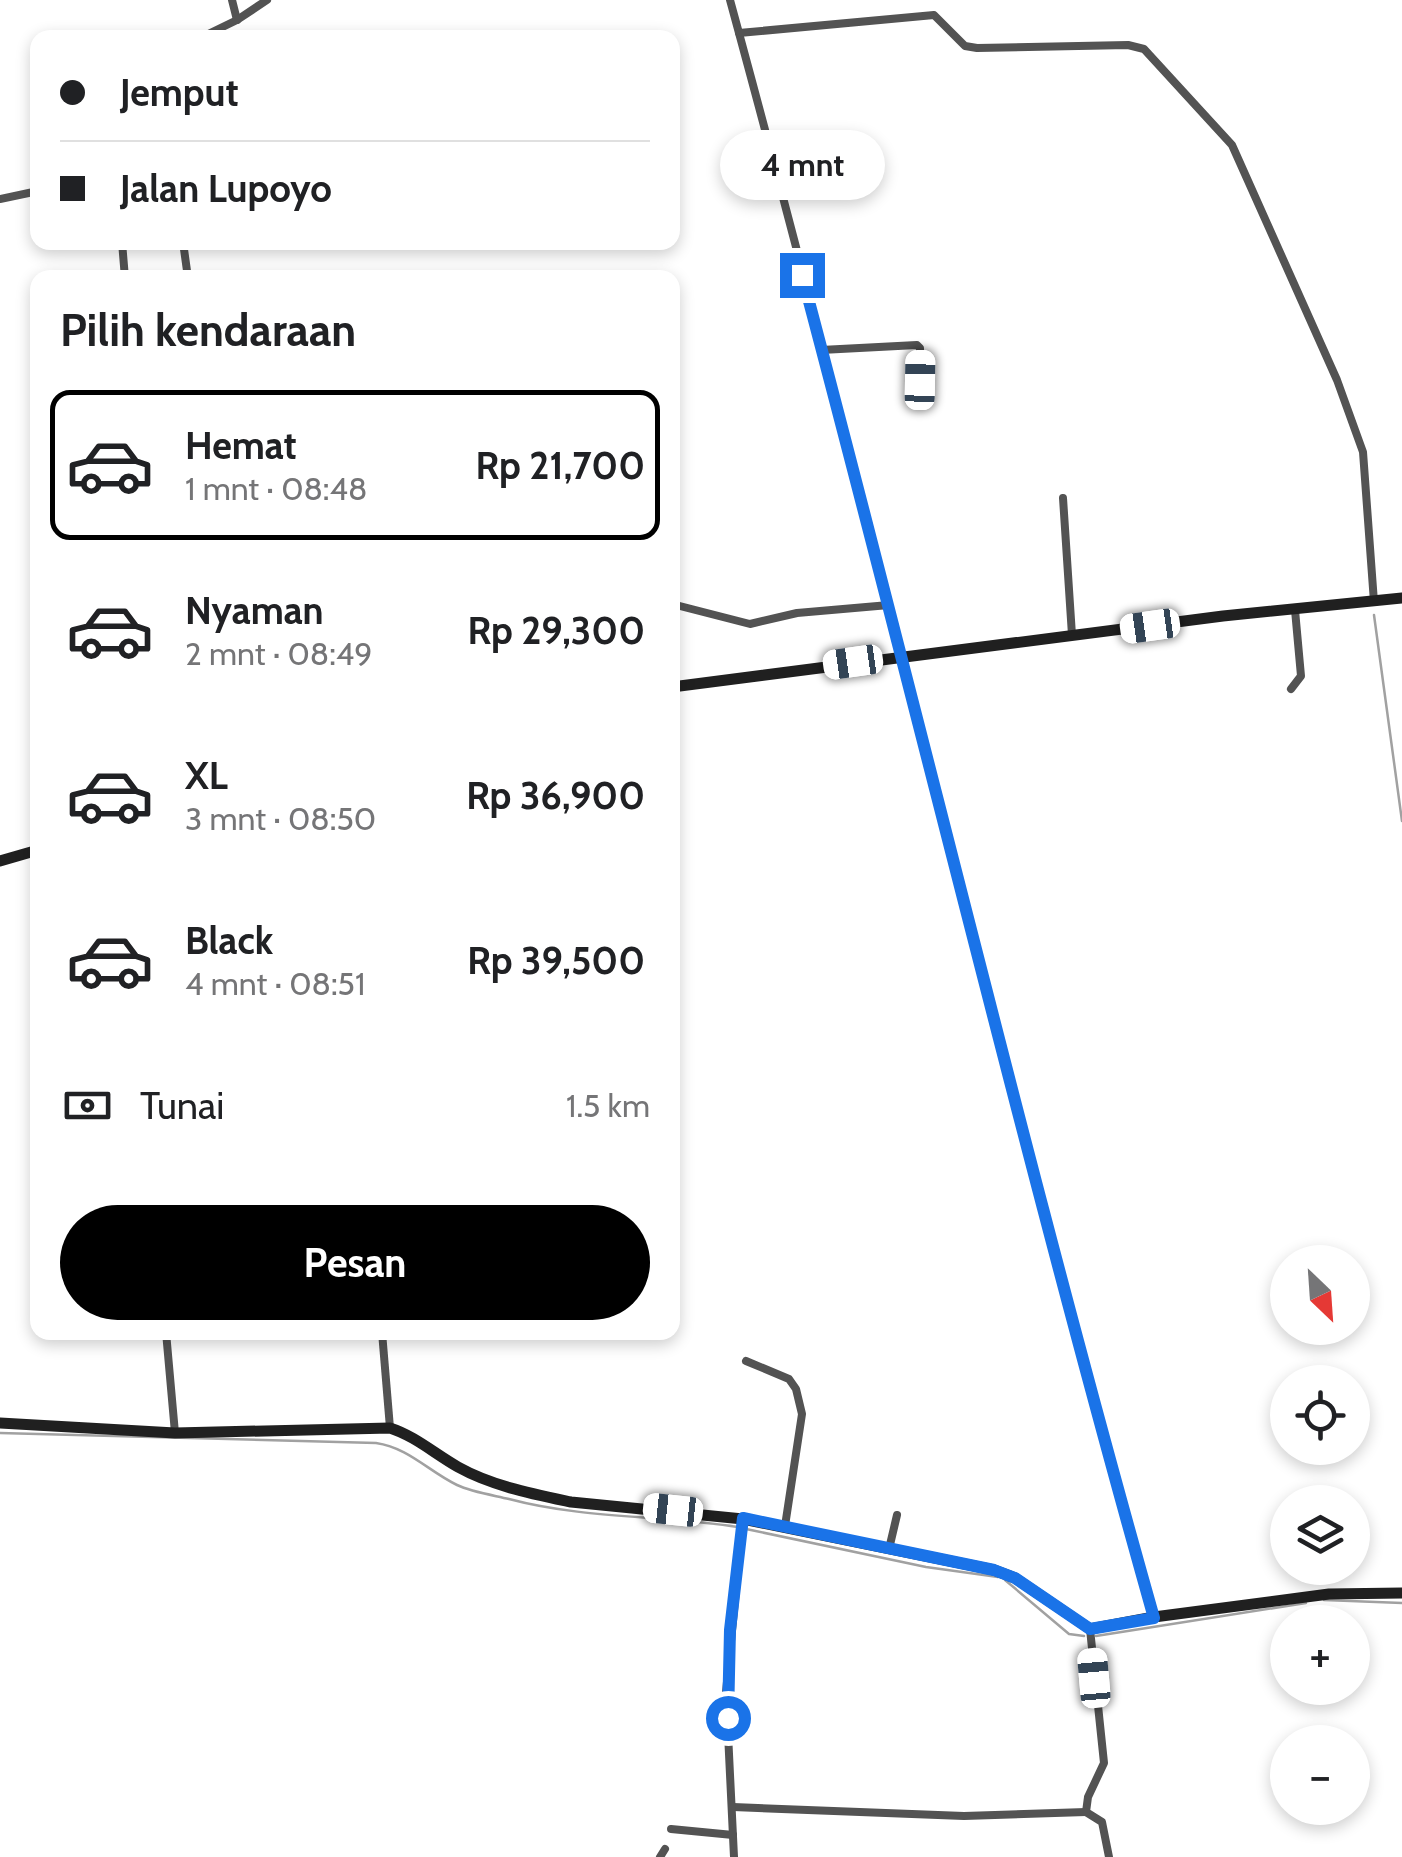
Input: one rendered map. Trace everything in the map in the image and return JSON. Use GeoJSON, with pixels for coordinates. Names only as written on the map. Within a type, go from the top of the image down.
{"type":"FeatureCollection","features":[{"type":"Feature","properties":{"kind":"street"},"geometry":{"type":"LineString","coordinates":[[232,0],[238,20]]}},
{"type":"Feature","properties":{"kind":"street"},"geometry":{"type":"LineString","coordinates":[[217,30],[267,0]]}},
{"type":"Feature","properties":{"kind":"street"},"geometry":{"type":"LineString","coordinates":[[730,0],[889,605],[897,657],[1147,1619]]}},
{"type":"Feature","properties":{"kind":"street"},"geometry":{"type":"LineString","coordinates":[[934,15],[937,0]]}},
{"type":"Feature","properties":{"kind":"street"},"geometry":{"type":"LineString","coordinates":[[739,32],[934,15],[965,46],[977,48],[1140,46],[1232,144],[1337,380],[1359,440],[1366,473],[1374,603]]}},
{"type":"Feature","properties":{"kind":"street"},"geometry":{"type":"LineString","coordinates":[[0,199],[30,193]]}},
{"type":"Feature","properties":{"kind":"street"},"geometry":{"type":"LineString","coordinates":[[821,350],[917,345],[920,380]]}},
{"type":"Feature","properties":{"kind":"street"},"geometry":{"type":"LineString","coordinates":[[1063,498],[1072,636]]}},
{"type":"Feature","properties":{"kind":"street"},"geometry":{"type":"LineString","coordinates":[[680,686],[1402,598]]}},
{"type":"Feature","properties":{"kind":"street"},"geometry":{"type":"LineString","coordinates":[[680,606],[750,624],[797,613],[889,605]]}},
{"type":"Feature","properties":{"kind":"street"},"geometry":{"type":"LineString","coordinates":[[1291,689],[1301,676],[1294,610]]}},
{"type":"Feature","properties":{"kind":"street"},"geometry":{"type":"LineString","coordinates":[[0,861],[30,852]]}},
{"type":"Feature","properties":{"kind":"street"},"geometry":{"type":"LineString","coordinates":[[167,1340],[175,1433]]}},
{"type":"Feature","properties":{"kind":"street"},"geometry":{"type":"LineString","coordinates":[[383,1340],[390,1428]]}},
{"type":"Feature","properties":{"kind":"street"},"geometry":{"type":"LineString","coordinates":[[746,1361],[789,1378],[796,1388],[802,1414],[786,1522]]}},
{"type":"Feature","properties":{"kind":"street"},"geometry":{"type":"LineString","coordinates":[[0,1423],[175,1433],[390,1428],[460,1468],[544,1496],[742,1525],[786,1522],[1003,1573],[1090,1629],[1329,1594],[1402,1592]]}},
{"type":"Feature","properties":{"kind":"street"},"geometry":{"type":"LineString","coordinates":[[890,1544],[897,1515]]}},
{"type":"Feature","properties":{"kind":"street"},"geometry":{"type":"LineString","coordinates":[[734,1857],[726,1692],[742,1525]]}},
{"type":"Feature","properties":{"kind":"street"},"geometry":{"type":"LineString","coordinates":[[1086,1812],[1088,1797],[1104,1763],[1090,1629]]}},
{"type":"Feature","properties":{"kind":"street"},"geometry":{"type":"LineString","coordinates":[[732,1807],[978,1816],[1086,1812],[1102,1822],[1109,1857]]}},
{"type":"Feature","properties":{"kind":"street"},"geometry":{"type":"LineString","coordinates":[[672,1829],[733,1835]]}},
{"type":"Feature","properties":{"kind":"waterway"},"geometry":{"type":"LineString","coordinates":[[1374,615],[1402,821]]}},
{"type":"Feature","properties":{"kind":"waterway"},"geometry":{"type":"LineString","coordinates":[[0,1433],[376,1443],[408,1455],[457,1485],[482,1493],[566,1510],[738,1527]]}},
{"type":"Feature","properties":{"kind":"waterway"},"geometry":{"type":"LineString","coordinates":[[746,1529],[926,1567],[998,1577]]}},
{"type":"Feature","properties":{"kind":"waterway"},"geometry":{"type":"LineString","coordinates":[[1005,1580],[1069,1634],[1084,1636]]}},
{"type":"Feature","properties":{"kind":"waterway"},"geometry":{"type":"LineString","coordinates":[[1324,1600],[1402,1603]]}},
{"type":"Feature","properties":{"kind":"waterway"},"geometry":{"type":"LineString","coordinates":[[1096,1636],[1306,1603]]}},
{"type":"Feature","properties":{"kind":"route"},"geometry":{"type":"LineString","coordinates":[[728,1718],[730,1630],[743,1518],[994,1570],[1015,1578],[1090,1629],[1154,1618],[1058,1273],[802,275]]}}]}
